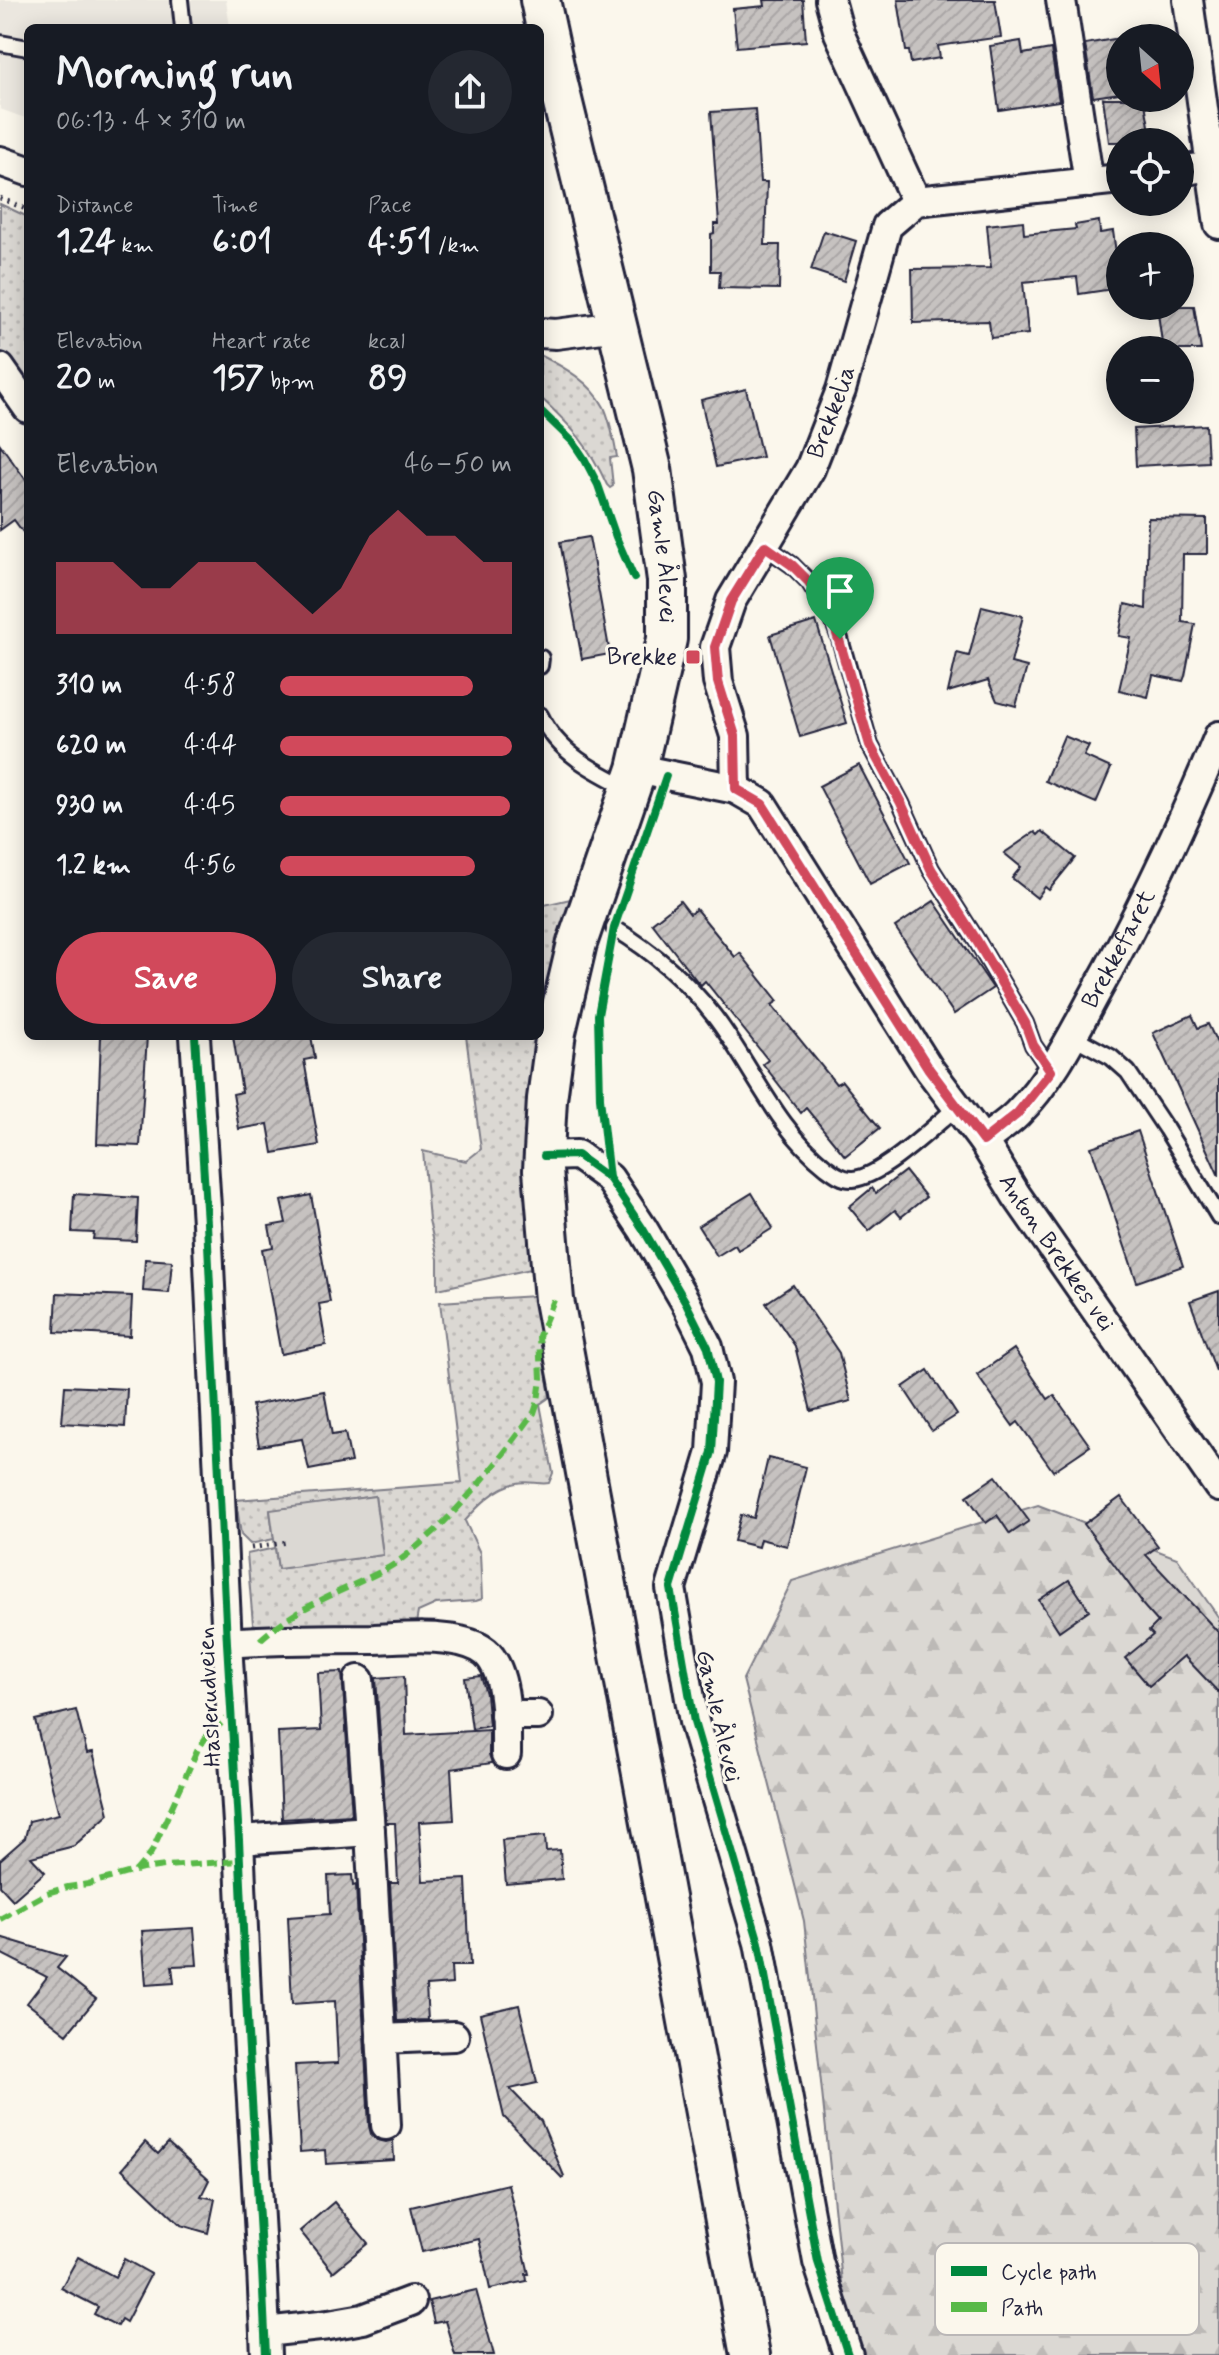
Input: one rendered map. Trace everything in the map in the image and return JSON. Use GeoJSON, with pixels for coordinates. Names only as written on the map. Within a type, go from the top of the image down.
{"type":"FeatureCollection","features":[{"type":"Feature","properties":{"kind":"main road","name":"Gamle Ålevei"},"geometry":{"type":"LineString","coordinates":[[540,0],[652,469],[667,580],[667,639],[634,779],[577,943],[556,1032],[547,1099],[544,1156],[554,1300],[750,2355]]}},
{"type":"Feature","properties":{"kind":"street"},"geometry":{"type":"LineString","coordinates":[[830,0],[839,33],[916,201],[1106,181]]}},
{"type":"Feature","properties":{"kind":"street"},"geometry":{"type":"LineString","coordinates":[[1061,0],[1089,183]]}},
{"type":"Feature","properties":{"kind":"street"},"geometry":{"type":"LineString","coordinates":[[1188,0],[1208,50],[1211,166],[1219,224]]}},
{"type":"Feature","properties":{"kind":"street"},"geometry":{"type":"LineString","coordinates":[[0,161],[24,170]]}},
{"type":"Feature","properties":{"kind":"street"},"geometry":{"type":"LineString","coordinates":[[1194,169],[1211,166]]}},
{"type":"Feature","properties":{"kind":"street","name":"Brekkelia"},"geometry":{"type":"LineString","coordinates":[[736,789],[735,736],[718,682],[715,647],[731,601],[810,469],[841,390],[887,226],[916,201]]}},
{"type":"Feature","properties":{"kind":"street"},"geometry":{"type":"LineString","coordinates":[[544,333],[618,326]]}},
{"type":"Feature","properties":{"kind":"street"},"geometry":{"type":"LineString","coordinates":[[0,368],[24,402]]}},
{"type":"Feature","properties":{"kind":"street","name":"Brekkefaret"},"geometry":{"type":"LineString","coordinates":[[983,1141],[1017,1114],[1051,1071],[1072,1036],[1124,942],[1188,810],[1219,736]]}},
{"type":"Feature","properties":{"kind":"street","name":"Anton Brekkes vei"},"geometry":{"type":"LineString","coordinates":[[634,779],[736,789],[762,804],[929,1069],[983,1141],[1016,1195],[1219,1487]]}},
{"type":"Feature","properties":{"kind":"street","name":"Haslerudveien"},"geometry":{"type":"LineString","coordinates":[[195,1040],[265,2344],[329,2325],[363,2319],[411,2301]]}},
{"type":"Feature","properties":{"kind":"street","name":"Gamle Ålevei"},"geometry":{"type":"LineString","coordinates":[[544,1156],[577,1155],[609,1178],[643,1229],[708,1347],[716,1382],[712,1452],[671,1588],[694,1722],[759,1943],[818,2262],[848,2355]]}},
{"type":"Feature","properties":{"kind":"street"},"geometry":{"type":"LineString","coordinates":[[227,1643],[271,1639],[421,1638],[458,1641],[480,1648],[491,1658],[499,1673],[506,1754]]}},
{"type":"Feature","properties":{"kind":"street"},"geometry":{"type":"LineString","coordinates":[[359,1680],[386,2125]]}},
{"type":"Feature","properties":{"kind":"street"},"geometry":{"type":"LineString","coordinates":[[505,1715],[538,1715]]}},
{"type":"Feature","properties":{"kind":"street"},"geometry":{"type":"LineString","coordinates":[[239,1840],[370,1831]]}},
{"type":"Feature","properties":{"kind":"street"},"geometry":{"type":"LineString","coordinates":[[381,2039],[454,2036]]}},
{"type":"Feature","properties":{"kind":"lane"},"geometry":{"type":"LineString","coordinates":[[180,0],[183,24]]}},
{"type":"Feature","properties":{"kind":"lane"},"geometry":{"type":"LineString","coordinates":[[0,43],[24,47]]}},
{"type":"Feature","properties":{"kind":"lane"},"geometry":{"type":"LineString","coordinates":[[765,546],[809,582],[833,620],[870,745],[931,869],[977,941],[1025,1023],[1033,1045],[1051,1071]]}},
{"type":"Feature","properties":{"kind":"lane"},"geometry":{"type":"LineString","coordinates":[[544,721],[557,742],[590,769],[634,779]]}},
{"type":"Feature","properties":{"kind":"lane"},"geometry":{"type":"LineString","coordinates":[[614,928],[654,954],[701,1001],[798,1142],[837,1175],[851,1180],[887,1165],[957,1107]]}},
{"type":"Feature","properties":{"kind":"lane"},"geometry":{"type":"LineString","coordinates":[[1072,1036],[1111,1057],[1128,1072],[1219,1217]]}},
{"type":"Feature","properties":{"kind":"path"},"geometry":{"type":"LineString","coordinates":[[0,198],[24,208]]}},
{"type":"Feature","properties":{"kind":"path"},"geometry":{"type":"LineString","coordinates":[[223,1552],[287,1542]]}},
{"type":"Feature","properties":{"kind":"shaded area"},"geometry":{"type":"Polygon","coordinates":[[[0,0],[226,0],[229,24],[24,24],[24,118],[0,109],[0,0]]]}},
{"type":"Feature","properties":{"kind":"green space"},"geometry":{"type":"Polygon","coordinates":[[[0,204],[24,215],[24,389],[0,354],[0,204]]]}},
{"type":"Feature","properties":{"kind":"green space"},"geometry":{"type":"Polygon","coordinates":[[[544,357],[584,383],[604,407],[617,457],[610,458],[613,486],[610,488],[607,485],[593,458],[544,401],[544,357]]]}},
{"type":"Feature","properties":{"kind":"green space"},"geometry":{"type":"Polygon","coordinates":[[[570,899],[544,1006],[544,905],[570,899]]]}},
{"type":"Feature","properties":{"kind":"green space"},"geometry":{"type":"Polygon","coordinates":[[[467,1040],[537,1040],[525,1138],[531,1269],[438,1289],[438,1259],[429,1220],[423,1151],[466,1161],[481,1149],[467,1040]]]}},
{"type":"Feature","properties":{"kind":"green space"},"geometry":{"type":"Polygon","coordinates":[[[535,1296],[550,1397],[540,1404],[553,1473],[549,1483],[509,1485],[482,1503],[465,1521],[480,1553],[482,1599],[436,1604],[418,1612],[415,1629],[280,1632],[253,1624],[247,1554],[275,1548],[278,1569],[383,1555],[375,1496],[270,1511],[274,1539],[250,1544],[241,1535],[236,1500],[462,1483],[440,1302],[535,1296]]]}},
{"type":"Feature","properties":{"kind":"green space"},"geometry":{"type":"Polygon","coordinates":[[[375,1496],[383,1555],[278,1569],[270,1510],[375,1496]]]}},
{"type":"Feature","properties":{"kind":"green space"},"geometry":{"type":"Polygon","coordinates":[[[1038,1505],[1177,1558],[1219,1618],[1219,2355],[857,2355],[846,2320],[804,1921],[743,1679],[792,1581],[1038,1505]]]}},
{"type":"Feature","properties":{"kind":"building"},"geometry":{"type":"Polygon","coordinates":[[[764,0],[803,0],[806,41],[737,47],[733,9],[765,6],[764,0]]]}},
{"type":"Feature","properties":{"kind":"building"},"geometry":{"type":"Polygon","coordinates":[[[898,0],[995,0],[1001,37],[938,46],[940,58],[911,63],[909,51],[906,51],[898,0]]]}},
{"type":"Feature","properties":{"kind":"building"},"geometry":{"type":"Polygon","coordinates":[[[1106,40],[1106,95],[1093,97],[1085,44],[1106,40]]]}},
{"type":"Feature","properties":{"kind":"building"},"geometry":{"type":"Polygon","coordinates":[[[1021,41],[1023,54],[1051,49],[1059,101],[999,110],[990,46],[1021,41]]]}},
{"type":"Feature","properties":{"kind":"building"},"geometry":{"type":"Polygon","coordinates":[[[1103,98],[1106,98],[1106,112],[1147,112],[1149,128],[1107,128],[1103,98]]]}},
{"type":"Feature","properties":{"kind":"building"},"geometry":{"type":"Polygon","coordinates":[[[755,109],[760,182],[767,182],[765,245],[780,245],[779,289],[719,288],[720,271],[711,271],[711,234],[714,233],[714,224],[719,224],[711,112],[755,109]]]}},
{"type":"Feature","properties":{"kind":"building"},"geometry":{"type":"Polygon","coordinates":[[[1023,221],[1024,234],[1076,229],[1075,225],[1099,221],[1100,233],[1106,232],[1106,290],[1079,294],[1077,277],[1023,282],[1028,334],[991,338],[989,321],[913,323],[912,269],[991,268],[987,225],[1023,221]]]}},
{"type":"Feature","properties":{"kind":"building"},"geometry":{"type":"Polygon","coordinates":[[[824,231],[856,241],[844,281],[811,270],[824,231]]]}},
{"type":"Feature","properties":{"kind":"building"},"geometry":{"type":"Polygon","coordinates":[[[1194,306],[1201,350],[1194,350],[1194,336],[1161,336],[1159,320],[1194,320],[1194,306]]]}},
{"type":"Feature","properties":{"kind":"building"},"geometry":{"type":"Polygon","coordinates":[[[746,389],[762,457],[716,467],[701,400],[746,389]]]}},
{"type":"Feature","properties":{"kind":"building"},"geometry":{"type":"Polygon","coordinates":[[[1206,425],[1208,462],[1136,466],[1134,429],[1206,425]]]}},
{"type":"Feature","properties":{"kind":"building"},"geometry":{"type":"Polygon","coordinates":[[[0,444],[24,477],[24,534],[14,520],[0,530],[0,444]]]}},
{"type":"Feature","properties":{"kind":"building"},"geometry":{"type":"Polygon","coordinates":[[[1148,518],[1207,519],[1207,554],[1183,554],[1182,622],[1195,624],[1183,681],[1153,675],[1148,697],[1119,690],[1131,638],[1119,636],[1125,604],[1146,609],[1148,518]]]}},
{"type":"Feature","properties":{"kind":"building"},"geometry":{"type":"Polygon","coordinates":[[[589,537],[610,654],[582,659],[560,542],[589,537]]]}},
{"type":"Feature","properties":{"kind":"building"},"geometry":{"type":"Polygon","coordinates":[[[982,606],[1023,616],[1011,663],[1027,667],[1016,706],[997,701],[988,680],[948,692],[957,653],[969,656],[982,606]]]}},
{"type":"Feature","properties":{"kind":"building"},"geometry":{"type":"Polygon","coordinates":[[[816,621],[847,723],[800,737],[770,635],[816,621]]]}},
{"type":"Feature","properties":{"kind":"building"},"geometry":{"type":"Polygon","coordinates":[[[1064,736],[1089,746],[1084,756],[1111,768],[1096,803],[1045,781],[1064,736]]]}},
{"type":"Feature","properties":{"kind":"building"},"geometry":{"type":"Polygon","coordinates":[[[859,765],[910,863],[870,884],[819,786],[859,765]]]}},
{"type":"Feature","properties":{"kind":"building"},"geometry":{"type":"Polygon","coordinates":[[[1042,831],[1075,858],[1049,890],[1045,887],[1037,898],[1012,878],[1021,867],[1004,853],[1035,832],[1038,835],[1042,831]]]}},
{"type":"Feature","properties":{"kind":"building"},"geometry":{"type":"Polygon","coordinates":[[[680,901],[690,914],[696,909],[735,957],[740,953],[778,1001],[772,1005],[836,1084],[842,1081],[880,1128],[845,1156],[806,1108],[801,1113],[763,1064],[768,1060],[705,981],[701,985],[697,981],[652,923],[680,901]]]}},
{"type":"Feature","properties":{"kind":"building"},"geometry":{"type":"Polygon","coordinates":[[[934,901],[993,988],[954,1014],[895,927],[934,901]]]}},
{"type":"Feature","properties":{"kind":"building"},"geometry":{"type":"Polygon","coordinates":[[[1192,1015],[1198,1028],[1208,1024],[1219,1047],[1219,1176],[1153,1033],[1192,1015]]]}},
{"type":"Feature","properties":{"kind":"building"},"geometry":{"type":"Polygon","coordinates":[[[101,1040],[147,1040],[140,1146],[97,1144],[101,1040]]]}},
{"type":"Feature","properties":{"kind":"building"},"geometry":{"type":"Polygon","coordinates":[[[234,1040],[312,1040],[315,1058],[304,1060],[319,1145],[273,1153],[268,1124],[239,1129],[233,1094],[242,1092],[234,1040]]]}},
{"type":"Feature","properties":{"kind":"building"},"geometry":{"type":"Polygon","coordinates":[[[1138,1131],[1183,1266],[1137,1282],[1091,1147],[1138,1131]]]}},
{"type":"Feature","properties":{"kind":"building"},"geometry":{"type":"Polygon","coordinates":[[[905,1171],[926,1197],[901,1217],[895,1210],[869,1231],[849,1207],[872,1188],[876,1193],[905,1171]]]}},
{"type":"Feature","properties":{"kind":"building"},"geometry":{"type":"Polygon","coordinates":[[[752,1193],[773,1228],[738,1250],[735,1245],[717,1256],[698,1226],[752,1193]]]}},
{"type":"Feature","properties":{"kind":"building"},"geometry":{"type":"Polygon","coordinates":[[[74,1194],[138,1198],[136,1241],[93,1239],[94,1233],[72,1232],[74,1194]]]}},
{"type":"Feature","properties":{"kind":"building"},"geometry":{"type":"Polygon","coordinates":[[[311,1195],[330,1302],[319,1304],[326,1345],[281,1354],[262,1249],[273,1247],[269,1226],[286,1223],[281,1201],[311,1195]]]}},
{"type":"Feature","properties":{"kind":"building"},"geometry":{"type":"Polygon","coordinates":[[[145,1259],[172,1261],[169,1293],[143,1291],[145,1259]]]}},
{"type":"Feature","properties":{"kind":"building"},"geometry":{"type":"Polygon","coordinates":[[[793,1285],[839,1353],[851,1401],[811,1411],[795,1346],[766,1303],[793,1285]]]}},
{"type":"Feature","properties":{"kind":"building"},"geometry":{"type":"Polygon","coordinates":[[[1219,1291],[1219,1370],[1216,1371],[1190,1301],[1219,1291]]]}},
{"type":"Feature","properties":{"kind":"building"},"geometry":{"type":"Polygon","coordinates":[[[57,1293],[132,1296],[130,1336],[55,1332],[57,1293]]]}},
{"type":"Feature","properties":{"kind":"building"},"geometry":{"type":"Polygon","coordinates":[[[1014,1349],[1048,1399],[1054,1395],[1090,1446],[1053,1471],[1018,1422],[1013,1426],[977,1375],[1014,1349]]]}},
{"type":"Feature","properties":{"kind":"building"},"geometry":{"type":"Polygon","coordinates":[[[928,1370],[957,1415],[932,1431],[903,1387],[928,1370]]]}},
{"type":"Feature","properties":{"kind":"building"},"geometry":{"type":"Polygon","coordinates":[[[65,1386],[127,1389],[125,1427],[62,1423],[65,1386]]]}},
{"type":"Feature","properties":{"kind":"building"},"geometry":{"type":"Polygon","coordinates":[[[324,1391],[332,1435],[345,1433],[351,1462],[309,1470],[302,1439],[259,1446],[252,1405],[324,1391]]]}},
{"type":"Feature","properties":{"kind":"building"},"geometry":{"type":"Polygon","coordinates":[[[768,1458],[806,1467],[787,1546],[760,1539],[758,1547],[734,1541],[741,1515],[754,1518],[768,1458]]]}},
{"type":"Feature","properties":{"kind":"building"},"geometry":{"type":"Polygon","coordinates":[[[996,1476],[1029,1521],[1010,1534],[997,1515],[986,1523],[967,1496],[996,1476]]]}},
{"type":"Feature","properties":{"kind":"building"},"geometry":{"type":"Polygon","coordinates":[[[1121,1497],[1158,1546],[1146,1555],[1219,1633],[1219,1693],[1184,1656],[1149,1686],[1125,1658],[1153,1635],[1149,1631],[1158,1622],[1084,1524],[1121,1497]]]}},
{"type":"Feature","properties":{"kind":"building"},"geometry":{"type":"Polygon","coordinates":[[[1069,1580],[1089,1610],[1059,1631],[1039,1600],[1069,1580]]]}},
{"type":"Feature","properties":{"kind":"building"},"geometry":{"type":"Polygon","coordinates":[[[342,1672],[352,1815],[282,1819],[278,1732],[321,1730],[318,1673],[342,1672]]]}},
{"type":"Feature","properties":{"kind":"building"},"geometry":{"type":"Polygon","coordinates":[[[404,1676],[406,1735],[489,1730],[492,1763],[451,1769],[454,1820],[419,1822],[423,1881],[466,1879],[470,1966],[451,1966],[452,1984],[426,1986],[428,2020],[397,2021],[390,1883],[398,1883],[395,1823],[386,1823],[376,1678],[404,1676]]]}},
{"type":"Feature","properties":{"kind":"building"},"geometry":{"type":"Polygon","coordinates":[[[481,1676],[489,1726],[472,1729],[465,1678],[481,1676]]]}},
{"type":"Feature","properties":{"kind":"building"},"geometry":{"type":"Polygon","coordinates":[[[76,1710],[87,1753],[93,1752],[109,1814],[74,1846],[31,1857],[45,1872],[13,1900],[0,1886],[0,1860],[25,1838],[29,1821],[59,1814],[35,1720],[76,1710]]]}},
{"type":"Feature","properties":{"kind":"building"},"geometry":{"type":"Polygon","coordinates":[[[545,1836],[546,1851],[560,1850],[562,1879],[506,1884],[502,1840],[545,1836]]]}},
{"type":"Feature","properties":{"kind":"building"},"geometry":{"type":"Polygon","coordinates":[[[352,1875],[353,1886],[356,1885],[369,2126],[371,2134],[378,2140],[393,2140],[394,2160],[326,2164],[325,2150],[300,2152],[295,2065],[338,2063],[335,2001],[292,2004],[288,1917],[330,1914],[328,1876],[352,1875]]]}},
{"type":"Feature","properties":{"kind":"building"},"geometry":{"type":"Polygon","coordinates":[[[194,1928],[197,1965],[172,1966],[174,1983],[146,1985],[142,1931],[194,1928]]]}},
{"type":"Feature","properties":{"kind":"building"},"geometry":{"type":"Polygon","coordinates":[[[0,1937],[66,1957],[57,1968],[96,1999],[67,2034],[27,2003],[47,1977],[0,1953],[0,1937]]]}},
{"type":"Feature","properties":{"kind":"building"},"geometry":{"type":"Polygon","coordinates":[[[519,2005],[537,2083],[510,2089],[541,2121],[564,2176],[562,2178],[504,2117],[480,2014],[519,2005]]]}},
{"type":"Feature","properties":{"kind":"building"},"geometry":{"type":"Polygon","coordinates":[[[145,2142],[158,2154],[168,2143],[209,2180],[201,2196],[215,2199],[208,2233],[181,2225],[122,2169],[145,2142]]]}},
{"type":"Feature","properties":{"kind":"building"},"geometry":{"type":"Polygon","coordinates":[[[508,2184],[529,2274],[526,2274],[527,2281],[490,2289],[479,2239],[422,2252],[411,2207],[508,2184]]]}},
{"type":"Feature","properties":{"kind":"building"},"geometry":{"type":"Polygon","coordinates":[[[334,2202],[368,2243],[333,2272],[300,2231],[334,2202]]]}},
{"type":"Feature","properties":{"kind":"building"},"geometry":{"type":"Polygon","coordinates":[[[78,2257],[115,2277],[124,2259],[151,2274],[126,2322],[121,2319],[117,2326],[94,2314],[98,2307],[61,2288],[78,2257]]]}},
{"type":"Feature","properties":{"kind":"building"},"geometry":{"type":"Polygon","coordinates":[[[476,2290],[494,2355],[455,2355],[445,2321],[434,2323],[429,2301],[476,2290]]]}},
{"type":"Feature","properties":{"kind":"marked path"},"geometry":{"type":"LineString","coordinates":[[260,1640],[305,1608],[401,1560],[436,1530],[475,1488],[534,1413],[541,1379],[539,1336],[554,1300]]}},
{"type":"Feature","properties":{"kind":"marked path"},"geometry":{"type":"LineString","coordinates":[[135,1872],[151,1853],[198,1749],[207,1736],[231,1715]]}},
{"type":"Feature","properties":{"kind":"marked path"},"geometry":{"type":"LineString","coordinates":[[0,1919],[47,1893],[142,1869],[240,1861]]}},
{"type":"Feature","properties":{"kind":"cycle path"},"geometry":{"type":"LineString","coordinates":[[544,414],[573,442],[585,460],[598,485],[634,578]]}},
{"type":"Feature","properties":{"kind":"cycle path"},"geometry":{"type":"LineString","coordinates":[[609,1178],[600,1098],[598,1015],[614,928],[666,776]]}},
{"type":"Feature","properties":{"kind":"cycle path"},"geometry":{"type":"LineString","coordinates":[[195,1040],[266,2355]]}},
{"type":"Feature","properties":{"kind":"cycle path"},"geometry":{"type":"LineString","coordinates":[[544,1156],[577,1155],[609,1178],[643,1229],[708,1347],[716,1382],[712,1452],[671,1588],[694,1722],[759,1943],[818,2262],[848,2355]]}},
{"type":"Feature","properties":{"kind":"place","name":"Brekke"},"geometry":{"type":"Point","coordinates":[693,657]}},
{"type":"Feature","properties":{"kind":"route"},"geometry":{"type":"LineString","coordinates":[[765,546],[809,582],[833,620],[840,639],[870,745],[931,869],[977,941],[1025,1023],[1033,1045],[1051,1071],[1017,1114],[983,1141],[929,1069],[762,804],[736,789],[735,736],[718,682],[715,647],[731,601],[765,546]]}}]}
